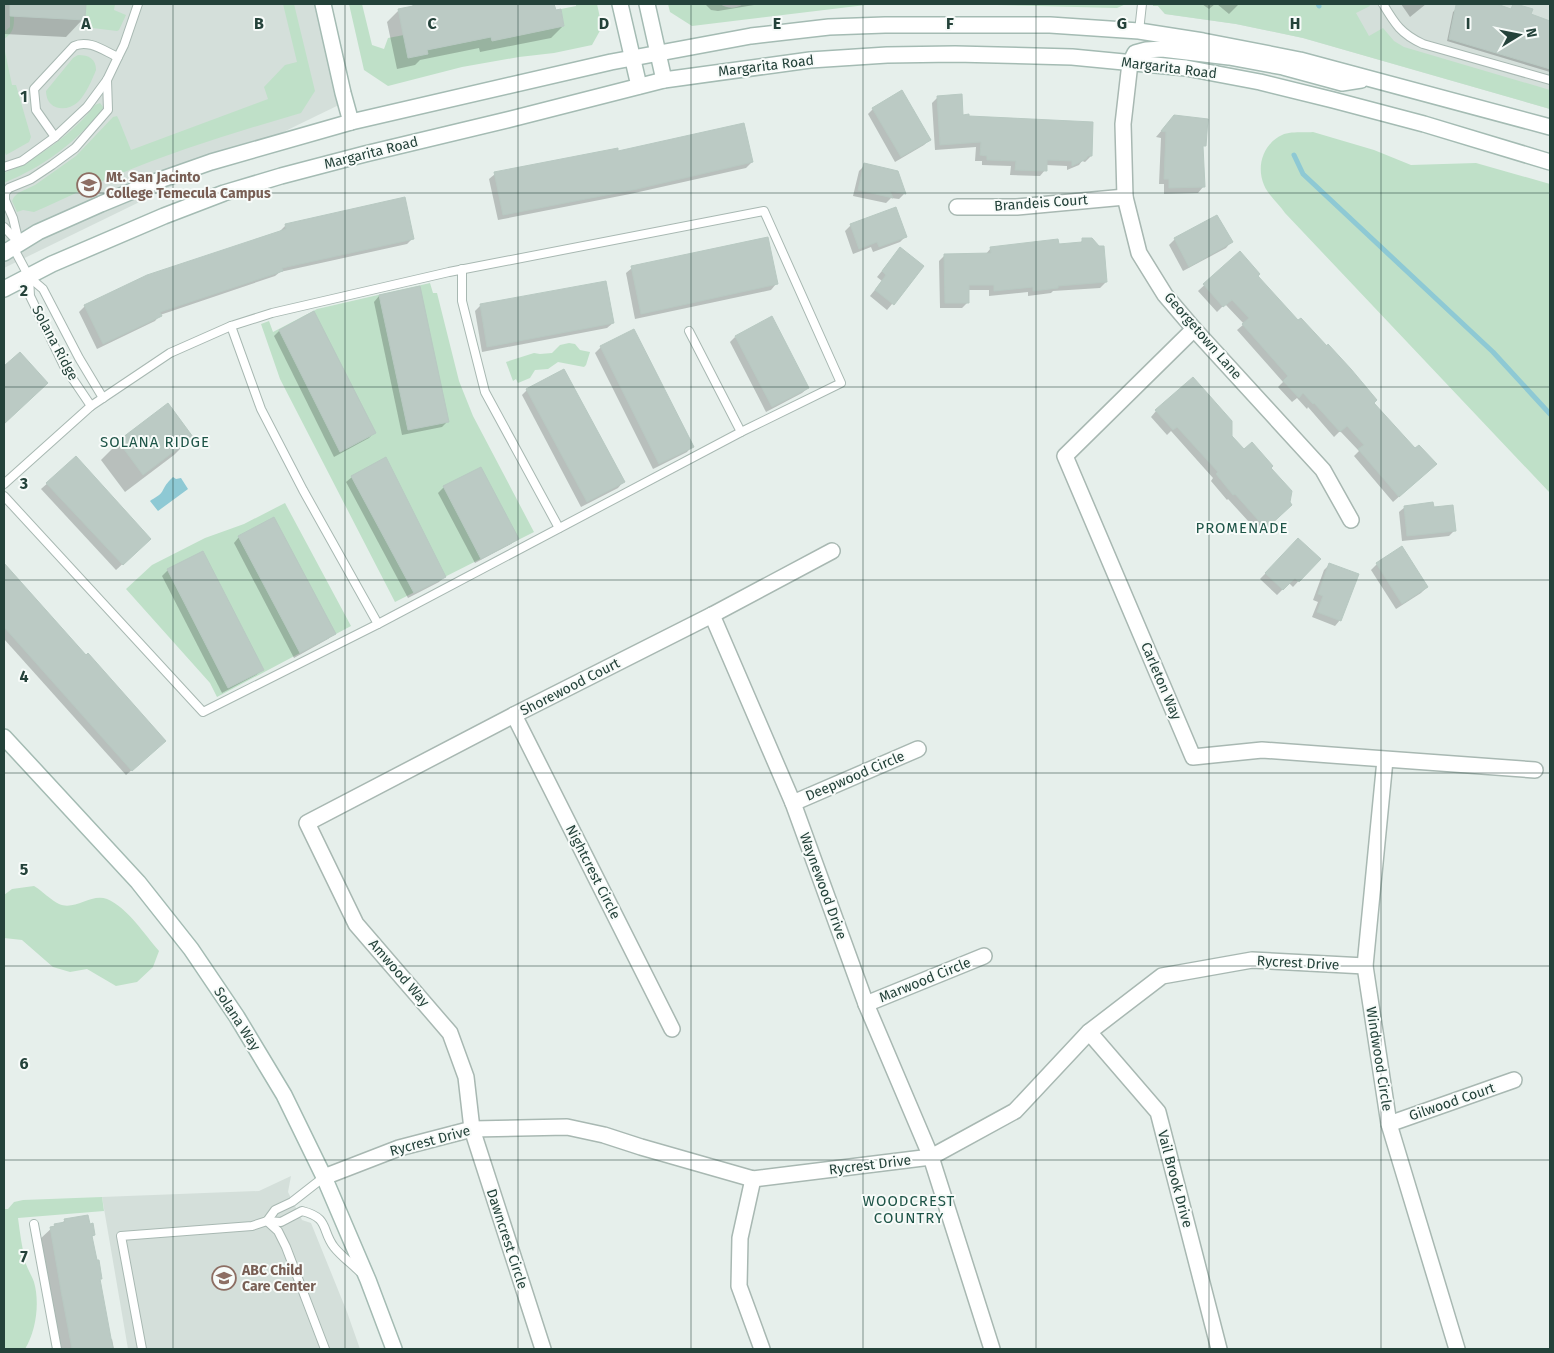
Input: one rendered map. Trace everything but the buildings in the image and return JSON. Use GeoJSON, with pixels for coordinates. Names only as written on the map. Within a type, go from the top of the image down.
{"type":"FeatureCollection","features":[{"type":"Feature","properties":{"kind":"street"},"geometry":{"type":"LineString","coordinates":[[323,4],[351,122]]}},
{"type":"Feature","properties":{"kind":"street"},"geometry":{"type":"LineString","coordinates":[[620,4],[639,86]]}},
{"type":"Feature","properties":{"kind":"street"},"geometry":{"type":"LineString","coordinates":[[647,4],[664,80]]}},
{"type":"Feature","properties":{"kind":"street"},"geometry":{"type":"LineString","coordinates":[[12,248],[38,232],[166,178],[211,162],[351,122],[611,62],[751,36],[848,26],[1050,25],[1139,31],[1203,41],[1300,60],[1550,127]]}},
{"type":"Feature","properties":{"kind":"street"},"geometry":{"type":"LineString","coordinates":[[1130,63],[1135,53],[1162,49],[1229,57],[1283,67],[1342,83],[1370,79]]}},
{"type":"Feature","properties":{"kind":"street","name":"Margarita Road"},"geometry":{"type":"LineString","coordinates":[[4,289],[106,239],[224,193],[281,176],[356,156],[512,120],[664,80],[810,60],[887,55],[955,54],[1072,57],[1186,68],[1260,82],[1415,122],[1550,162]]}},
{"type":"Feature","properties":{"kind":"street","name":"Georgetown Lane"},"geometry":{"type":"LineString","coordinates":[[1130,63],[1123,124],[1125,197],[1140,253],[1165,295],[1323,470],[1351,520]]}},
{"type":"Feature","properties":{"kind":"street","name":"Brandeis Court"},"geometry":{"type":"LineString","coordinates":[[957,207],[1017,207],[1125,197]]}},
{"type":"Feature","properties":{"kind":"street","name":"Carleton Way"},"geometry":{"type":"LineString","coordinates":[[1194,329],[1064,456],[1193,757],[1262,750],[1535,770]]}},
{"type":"Feature","properties":{"kind":"street","name":"Shorewood Court"},"geometry":{"type":"LineString","coordinates":[[307,823],[514,715],[712,615],[832,551]]}},
{"type":"Feature","properties":{"kind":"street","name":"Waynewood Drive"},"geometry":{"type":"LineString","coordinates":[[712,615],[793,803],[866,1004],[931,1157],[992,1349]]}},
{"type":"Feature","properties":{"kind":"street","name":"Nightcrest Circle"},"geometry":{"type":"LineString","coordinates":[[514,715],[672,1029]]}},
{"type":"Feature","properties":{"kind":"street","name":"Solana Way"},"geometry":{"type":"LineString","coordinates":[[4,737],[138,882],[191,949],[237,1017],[284,1095],[324,1177],[368,1280],[394,1349]]}},
{"type":"Feature","properties":{"kind":"street","name":"Deepwood Circle"},"geometry":{"type":"LineString","coordinates":[[793,803],[918,749]]}},
{"type":"Feature","properties":{"kind":"street","name":"Windwood Circle"},"geometry":{"type":"LineString","coordinates":[[1386,760],[1365,966],[1389,1124],[1457,1349]]}},
{"type":"Feature","properties":{"kind":"street","name":"Amwood Way"},"geometry":{"type":"LineString","coordinates":[[307,823],[356,924],[450,1033],[466,1077],[472,1128]]}},
{"type":"Feature","properties":{"kind":"street","name":"Marwood Circle"},"geometry":{"type":"LineString","coordinates":[[866,1004],[984,956]]}},
{"type":"Feature","properties":{"kind":"street","name":"Rycrest Drive"},"geometry":{"type":"LineString","coordinates":[[324,1177],[399,1148],[472,1128],[567,1127],[604,1134],[753,1179],[931,1157],[1015,1111],[1089,1032],[1162,976],[1252,960],[1365,966]]}},
{"type":"Feature","properties":{"kind":"street","name":"Vail Brook Drive"},"geometry":{"type":"LineString","coordinates":[[1089,1032],[1158,1112],[1220,1349]]}},
{"type":"Feature","properties":{"kind":"street","name":"Gilwood Court"},"geometry":{"type":"LineString","coordinates":[[1389,1124],[1514,1080]]}},
{"type":"Feature","properties":{"kind":"street","name":"Dawncrest Circle"},"geometry":{"type":"LineString","coordinates":[[472,1128],[543,1349]]}},
{"type":"Feature","properties":{"kind":"street"},"geometry":{"type":"LineString","coordinates":[[753,1179],[740,1238],[739,1286],[762,1349]]}},
{"type":"Feature","properties":{"kind":"lane"},"geometry":{"type":"LineString","coordinates":[[4,167],[22,161],[55,137],[87,106],[107,80],[124,45],[138,4]]}},
{"type":"Feature","properties":{"kind":"lane"},"geometry":{"type":"LineString","coordinates":[[1139,31],[1142,4]]}},
{"type":"Feature","properties":{"kind":"lane"},"geometry":{"type":"LineString","coordinates":[[1383,4],[1397,26],[1410,38],[1423,44],[1550,80]]}},
{"type":"Feature","properties":{"kind":"lane"},"geometry":{"type":"LineString","coordinates":[[55,137],[36,110],[34,89],[74,46],[80,43],[90,44],[118,57]]}},
{"type":"Feature","properties":{"kind":"lane"},"geometry":{"type":"LineString","coordinates":[[12,248],[13,218],[5,200],[5,193],[9,188],[31,178],[75,148],[108,110],[107,80]]}},
{"type":"Feature","properties":{"kind":"lane"},"geometry":{"type":"LineString","coordinates":[[4,484],[91,406],[170,353],[231,326],[272,313],[462,269],[764,211],[841,383],[741,432],[378,624],[203,712],[4,496]]}},
{"type":"Feature","properties":{"kind":"lane"},"geometry":{"type":"LineString","coordinates":[[4,227],[12,248]]}},
{"type":"Feature","properties":{"kind":"lane","name":"Solana Ridge"},"geometry":{"type":"LineString","coordinates":[[12,248],[29,277],[43,289],[79,358],[103,398]]}},
{"type":"Feature","properties":{"kind":"lane"},"geometry":{"type":"LineString","coordinates":[[462,269],[462,301],[485,392],[559,528]]}},
{"type":"Feature","properties":{"kind":"lane","name":"Solana Ridge"},"geometry":{"type":"LineString","coordinates":[[29,277],[30,296],[64,366],[91,406]]}},
{"type":"Feature","properties":{"kind":"lane"},"geometry":{"type":"LineString","coordinates":[[231,326],[262,408],[303,490],[378,624]]}},
{"type":"Feature","properties":{"kind":"lane"},"geometry":{"type":"LineString","coordinates":[[689,331],[741,432]]}},
{"type":"Feature","properties":{"kind":"lane"},"geometry":{"type":"LineString","coordinates":[[267,1221],[276,1210],[292,1202],[324,1177]]}},
{"type":"Feature","properties":{"kind":"lane"},"geometry":{"type":"LineString","coordinates":[[142,1349],[121,1236],[252,1226],[267,1221],[281,1222],[302,1211],[311,1213],[323,1222],[334,1246],[368,1280]]}},
{"type":"Feature","properties":{"kind":"lane"},"geometry":{"type":"LineString","coordinates":[[267,1221],[278,1231],[286,1247],[325,1349]]}},
{"type":"Feature","properties":{"kind":"lane"},"geometry":{"type":"LineString","coordinates":[[34,1224],[57,1349]]}},
{"type":"Feature","properties":{"kind":"shaded area","name":"Mt. San Jacinto College Temecula Campus"},"geometry":{"type":"Polygon","coordinates":[[[4,4],[318,4],[345,102],[4,268],[4,4]]]}},
{"type":"Feature","properties":{"kind":"shaded area"},"geometry":{"type":"Polygon","coordinates":[[[1138,4],[1550,4],[1550,109],[1303,38],[1236,24],[1165,14],[1158,6],[1138,4]]]}},
{"type":"Feature","properties":{"kind":"shaded area","name":"ABC Child Care Center"},"geometry":{"type":"Polygon","coordinates":[[[291,1176],[288,1192],[302,1220],[311,1223],[360,1349],[128,1349],[102,1197],[259,1191],[291,1176]]]}},
{"type":"Feature","properties":{"kind":"green space"},"geometry":{"type":"Polygon","coordinates":[[[86,4],[115,4],[114,10],[126,15],[119,30],[84,27],[86,4]]]}},
{"type":"Feature","properties":{"kind":"green space"},"geometry":{"type":"Polygon","coordinates":[[[283,4],[294,4],[315,91],[301,113],[162,157],[107,179],[34,212],[23,210],[17,212],[12,201],[18,193],[35,185],[76,156],[113,117],[117,116],[131,150],[268,99],[264,87],[285,65],[297,62],[283,4]]]}},
{"type":"Feature","properties":{"kind":"green space"},"geometry":{"type":"Polygon","coordinates":[[[349,4],[362,4],[372,45],[384,49],[388,38],[404,35],[428,54],[427,50],[482,39],[487,15],[492,41],[564,26],[561,9],[576,6],[576,4],[597,4],[602,27],[592,45],[554,53],[462,67],[388,86],[364,70],[349,4]]]}},
{"type":"Feature","properties":{"kind":"green space"},"geometry":{"type":"Polygon","coordinates":[[[668,4],[720,4],[732,8],[743,4],[874,4],[692,26],[670,12],[668,4]]]}},
{"type":"Feature","properties":{"kind":"green space"},"geometry":{"type":"Polygon","coordinates":[[[953,4],[1126,4],[1117,8],[953,4]]]}},
{"type":"Feature","properties":{"kind":"green space"},"geometry":{"type":"Polygon","coordinates":[[[1153,4],[1369,4],[1370,6],[1356,13],[1369,36],[1383,28],[1394,41],[1404,47],[1550,90],[1550,109],[1303,38],[1236,24],[1165,14],[1158,6],[1153,6],[1153,4]]]}},
{"type":"Feature","properties":{"kind":"green space"},"geometry":{"type":"Polygon","coordinates":[[[10,15],[14,16],[12,32],[4,39],[4,32],[10,27],[10,15]]]}},
{"type":"Feature","properties":{"kind":"green space"},"geometry":{"type":"Polygon","coordinates":[[[4,47],[12,85],[16,85],[31,137],[29,142],[6,155],[4,150],[4,47]]]}},
{"type":"Feature","properties":{"kind":"green space"},"geometry":{"type":"Polygon","coordinates":[[[78,55],[91,58],[95,63],[96,70],[91,82],[78,102],[68,108],[53,106],[49,102],[46,91],[73,58],[78,55]]]}},
{"type":"Feature","properties":{"kind":"green space"},"geometry":{"type":"Polygon","coordinates":[[[100,103],[103,107],[102,111],[69,144],[33,169],[4,183],[4,173],[16,168],[54,145],[77,125],[95,105],[100,103]]]}},
{"type":"Feature","properties":{"kind":"green space"},"geometry":{"type":"Polygon","coordinates":[[[1313,132],[1374,150],[1411,165],[1476,163],[1550,184],[1550,493],[1285,213],[1268,192],[1262,178],[1261,163],[1270,144],[1285,134],[1313,132]]]}},
{"type":"Feature","properties":{"kind":"green space"},"geometry":{"type":"Polygon","coordinates":[[[430,283],[433,293],[437,293],[459,381],[473,416],[534,532],[395,602],[280,379],[261,324],[269,321],[273,332],[317,309],[430,283]]]}},
{"type":"Feature","properties":{"kind":"green space"},"geometry":{"type":"Polygon","coordinates":[[[575,344],[580,350],[590,352],[584,367],[558,362],[548,369],[535,370],[530,378],[518,383],[516,379],[513,381],[506,362],[534,353],[552,353],[560,345],[575,344]]]}},
{"type":"Feature","properties":{"kind":"green space"},"geometry":{"type":"Polygon","coordinates":[[[285,503],[351,626],[217,697],[210,683],[126,589],[152,565],[205,538],[244,524],[285,503]]]}},
{"type":"Feature","properties":{"kind":"green space"},"geometry":{"type":"Polygon","coordinates":[[[34,886],[56,903],[65,906],[101,898],[107,899],[122,908],[159,951],[153,967],[137,982],[116,986],[87,969],[70,972],[53,967],[22,940],[4,938],[4,895],[12,889],[34,886]]]}},
{"type":"Feature","properties":{"kind":"green space"},"geometry":{"type":"Polygon","coordinates":[[[102,1197],[104,1211],[18,1218],[27,1266],[36,1290],[37,1308],[32,1334],[25,1349],[4,1349],[4,1209],[8,1209],[14,1202],[23,1200],[102,1197]]]}},
{"type":"Feature","properties":{"kind":"water"},"geometry":{"type":"Polygon","coordinates":[[[173,477],[176,479],[181,478],[188,489],[158,511],[150,501],[161,493],[173,477]]]}},
{"type":"Feature","properties":{"kind":"waterway"},"geometry":{"type":"LineString","coordinates":[[1294,155],[1303,174],[1493,352],[1550,414]]}},
{"type":"Feature","properties":{"kind":"place","name":"Mt. San Jacinto College Temecula Campus"},"geometry":{"type":"Point","coordinates":[89,185]}},
{"type":"Feature","properties":{"kind":"place","name":"ABC Child Care Center"},"geometry":{"type":"Point","coordinates":[224,1278]}},
{"type":"Feature","properties":{"kind":"district","name":"SOLANA RIDGE"},"geometry":{"type":"Point","coordinates":[155,442]}},
{"type":"Feature","properties":{"kind":"district","name":"PROMENADE"},"geometry":{"type":"Point","coordinates":[1242,528]}},
{"type":"Feature","properties":{"kind":"district","name":"WOODCREST COUNTRY"},"geometry":{"type":"Point","coordinates":[909,1210]}}]}
